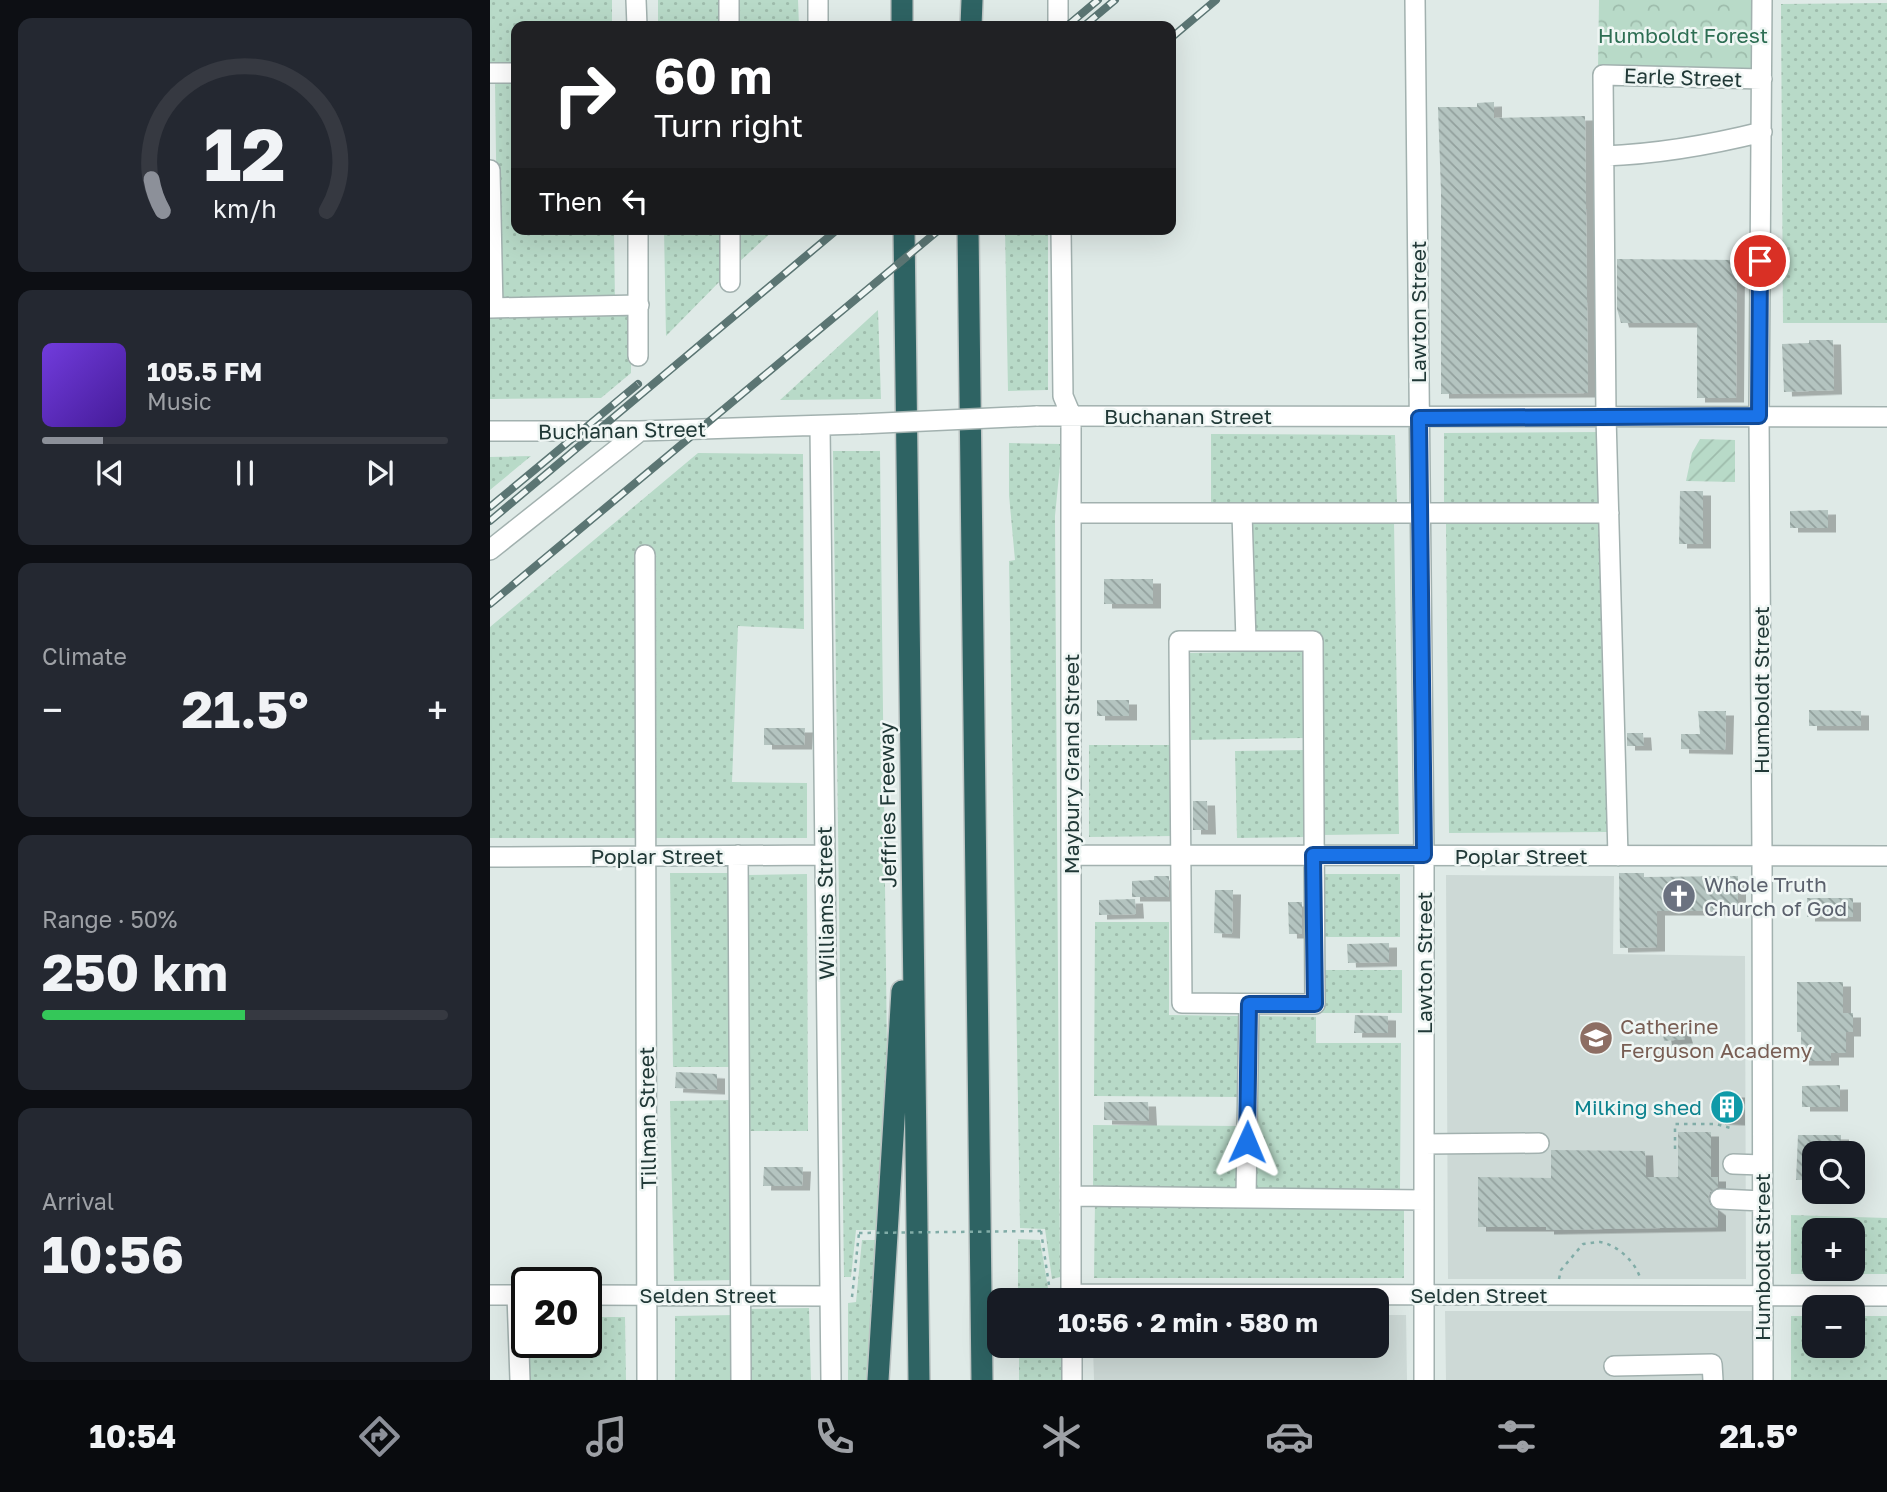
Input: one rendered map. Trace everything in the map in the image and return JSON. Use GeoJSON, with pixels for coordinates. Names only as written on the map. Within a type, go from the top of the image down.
{"type":"FeatureCollection","features":[{"type":"Feature","properties":{"kind":"highway"},"geometry":{"type":"LineString","coordinates":[[902,0],[902,21]]}},
{"type":"Feature","properties":{"kind":"highway"},"geometry":{"type":"LineString","coordinates":[[971,21],[972,0]]}},
{"type":"Feature","properties":{"kind":"highway","name":"Jeffries Freeway"},"geometry":{"type":"LineString","coordinates":[[904,235],[919,1380]]}},
{"type":"Feature","properties":{"kind":"highway"},"geometry":{"type":"LineString","coordinates":[[968,235],[982,1380]]}},
{"type":"Feature","properties":{"kind":"highway"},"geometry":{"type":"LineString","coordinates":[[878,1380],[912,815]]}},
{"type":"Feature","properties":{"kind":"highway"},"geometry":{"type":"LineString","coordinates":[[982,1326],[987,1380]]}},
{"type":"Feature","properties":{"kind":"street"},"geometry":{"type":"LineString","coordinates":[[636,0],[637,21]]}},
{"type":"Feature","properties":{"kind":"street"},"geometry":{"type":"LineString","coordinates":[[729,0],[729,21]]}},
{"type":"Feature","properties":{"kind":"street"},"geometry":{"type":"LineString","coordinates":[[818,0],[818,21]]}},
{"type":"Feature","properties":{"kind":"street"},"geometry":{"type":"LineString","coordinates":[[1058,0],[1058,21]]}},
{"type":"Feature","properties":{"kind":"street","name":"Lawton Street"},"geometry":{"type":"LineString","coordinates":[[1415,0],[1424,855],[1424,1380]]}},
{"type":"Feature","properties":{"kind":"street","name":"Humboldt Street"},"geometry":{"type":"LineString","coordinates":[[1762,0],[1759,416],[1763,1380]]}},
{"type":"Feature","properties":{"kind":"street"},"geometry":{"type":"LineString","coordinates":[[490,73],[511,73]]}},
{"type":"Feature","properties":{"kind":"street","name":"Earle Street"},"geometry":{"type":"LineString","coordinates":[[1604,156],[1603,75],[1762,79]]}},
{"type":"Feature","properties":{"kind":"street"},"geometry":{"type":"LineString","coordinates":[[1618,856],[1606,416],[1604,156],[1640,155],[1762,132]]}},
{"type":"Feature","properties":{"kind":"street"},"geometry":{"type":"LineString","coordinates":[[490,170],[492,308],[639,305]]}},
{"type":"Feature","properties":{"kind":"street"},"geometry":{"type":"LineString","coordinates":[[638,235],[638,356]]}},
{"type":"Feature","properties":{"kind":"street"},"geometry":{"type":"LineString","coordinates":[[730,235],[730,282]]}},
{"type":"Feature","properties":{"kind":"street","name":"Maybury Grand Street"},"geometry":{"type":"LineString","coordinates":[[1061,235],[1063,396],[1071,415],[1072,1288]]}},
{"type":"Feature","properties":{"kind":"street","name":"Buchanan Street"},"geometry":{"type":"LineString","coordinates":[[490,430],[640,431],[1071,415],[1419,418],[1887,417]]}},
{"type":"Feature","properties":{"kind":"street","name":"Williams Street"},"geometry":{"type":"LineString","coordinates":[[820,426],[831,1380]]}},
{"type":"Feature","properties":{"kind":"street"},"geometry":{"type":"LineString","coordinates":[[490,550],[640,431]]}},
{"type":"Feature","properties":{"kind":"street"},"geometry":{"type":"LineString","coordinates":[[1071,513],[1609,513]]}},
{"type":"Feature","properties":{"kind":"street"},"geometry":{"type":"LineString","coordinates":[[1242,513],[1245,641]]}},
{"type":"Feature","properties":{"kind":"street","name":"Tillman Street"},"geometry":{"type":"LineString","coordinates":[[645,555],[647,1380]]}},
{"type":"Feature","properties":{"kind":"street"},"geometry":{"type":"LineString","coordinates":[[1179,640],[1313,641],[1315,1004],[1182,1003],[1182,855],[1179,640]]}},
{"type":"Feature","properties":{"kind":"street"},"geometry":{"type":"LineString","coordinates":[[738,855],[741,1380]]}},
{"type":"Feature","properties":{"kind":"street","name":"Poplar Street"},"geometry":{"type":"LineString","coordinates":[[490,857],[825,855]]}},
{"type":"Feature","properties":{"kind":"street","name":"Poplar Street"},"geometry":{"type":"LineString","coordinates":[[1071,855],[1887,856]]}},
{"type":"Feature","properties":{"kind":"street"},"geometry":{"type":"LineString","coordinates":[[1246,1198],[1249,1004]]}},
{"type":"Feature","properties":{"kind":"street"},"geometry":{"type":"LineString","coordinates":[[1424,1144],[1539,1143]]}},
{"type":"Feature","properties":{"kind":"street"},"geometry":{"type":"LineString","coordinates":[[1733,1164],[1762,1165]]}},
{"type":"Feature","properties":{"kind":"street"},"geometry":{"type":"LineString","coordinates":[[1072,1196],[1424,1200]]}},
{"type":"Feature","properties":{"kind":"street"},"geometry":{"type":"LineString","coordinates":[[1720,1199],[1762,1201]]}},
{"type":"Feature","properties":{"kind":"street"},"geometry":{"type":"LineString","coordinates":[[490,1295],[511,1295]]}},
{"type":"Feature","properties":{"kind":"street","name":"Selden Street"},"geometry":{"type":"LineString","coordinates":[[602,1295],[830,1296]]}},
{"type":"Feature","properties":{"kind":"street","name":"Selden Street"},"geometry":{"type":"LineString","coordinates":[[1389,1295],[1887,1296]]}},
{"type":"Feature","properties":{"kind":"street"},"geometry":{"type":"LineString","coordinates":[[520,1380],[521,1358]]}},
{"type":"Feature","properties":{"kind":"street"},"geometry":{"type":"LineString","coordinates":[[1072,1358],[1072,1380]]}},
{"type":"Feature","properties":{"kind":"street"},"geometry":{"type":"LineString","coordinates":[[1614,1366],[1712,1364],[1713,1380]]}},
{"type":"Feature","properties":{"kind":"street"},"geometry":{"type":"LineString","coordinates":[[1746,1380],[1763,1380]]}},
{"type":"Feature","properties":{"kind":"path"},"geometry":{"type":"LineString","coordinates":[[1675,1149],[1675,1124],[1716,1124],[1734,1129]]}},
{"type":"Feature","properties":{"kind":"path"},"geometry":{"type":"LineString","coordinates":[[852,1297],[859,1233],[1041,1231],[1049,1288]]}},
{"type":"Feature","properties":{"kind":"path"},"geometry":{"type":"LineString","coordinates":[[1555,1296],[1561,1270],[1583,1244],[1601,1242],[1623,1253],[1639,1272],[1645,1296]]}},
{"type":"Feature","properties":{"kind":"shaded area","name":"Catherine Ferguson Academy"},"geometry":{"type":"Polygon","coordinates":[[[1446,875],[1614,876],[1613,954],[1745,956],[1746,1279],[1448,1279],[1446,875]]]}},
{"type":"Feature","properties":{"kind":"shaded area"},"geometry":{"type":"Polygon","coordinates":[[[1445,1311],[1754,1311],[1754,1380],[1446,1380],[1445,1311]]]}},
{"type":"Feature","properties":{"kind":"shaded area"},"geometry":{"type":"Polygon","coordinates":[[[1389,1315],[1406,1315],[1407,1380],[1094,1380],[1093,1358],[1389,1358],[1389,1315]]]}},
{"type":"Feature","properties":{"kind":"green space"},"geometry":{"type":"Polygon","coordinates":[[[490,0],[612,0],[612,21],[511,21],[511,67],[490,67],[490,0]]]}},
{"type":"Feature","properties":{"kind":"green space"},"geometry":{"type":"Polygon","coordinates":[[[658,0],[723,0],[723,21],[658,21],[658,0]]]}},
{"type":"Feature","properties":{"kind":"green space"},"geometry":{"type":"Polygon","coordinates":[[[737,0],[798,0],[799,21],[737,21],[737,0]]]}},
{"type":"Feature","properties":{"kind":"green space","name":"Humboldt Forest"},"geometry":{"type":"Polygon","coordinates":[[[1599,0],[1757,0],[1756,71],[1598,69],[1599,0]]]}},
{"type":"Feature","properties":{"kind":"green space"},"geometry":{"type":"Polygon","coordinates":[[[1887,3],[1887,323],[1783,323],[1781,4],[1887,3]]]}},
{"type":"Feature","properties":{"kind":"green space"},"geometry":{"type":"Polygon","coordinates":[[[495,80],[511,80],[511,235],[614,235],[615,302],[498,303],[495,80]]]}},
{"type":"Feature","properties":{"kind":"green space"},"geometry":{"type":"Polygon","coordinates":[[[664,235],[726,235],[726,275],[666,336],[664,235]]]}},
{"type":"Feature","properties":{"kind":"green space"},"geometry":{"type":"Polygon","coordinates":[[[738,235],[768,235],[738,263],[738,235]]]}},
{"type":"Feature","properties":{"kind":"green space"},"geometry":{"type":"Polygon","coordinates":[[[1005,235],[1048,235],[1048,390],[1008,391],[1005,235]]]}},
{"type":"Feature","properties":{"kind":"green space"},"geometry":{"type":"Polygon","coordinates":[[[631,309],[631,373],[601,398],[490,399],[490,311],[631,309]]]}},
{"type":"Feature","properties":{"kind":"green space"},"geometry":{"type":"Polygon","coordinates":[[[878,310],[881,399],[780,400],[878,310]]]}},
{"type":"Feature","properties":{"kind":"green space"},"geometry":{"type":"Polygon","coordinates":[[[1602,432],[1603,506],[1444,507],[1444,433],[1602,432]]]}},
{"type":"Feature","properties":{"kind":"green space"},"geometry":{"type":"Polygon","coordinates":[[[1211,434],[1395,435],[1397,504],[1211,504],[1211,434]]]}},
{"type":"Feature","properties":{"kind":"green space"},"geometry":{"type":"Polygon","coordinates":[[[1700,439],[1735,440],[1735,482],[1686,481],[1692,453],[1700,439]]]}},
{"type":"Feature","properties":{"kind":"green space"},"geometry":{"type":"Polygon","coordinates":[[[1009,443],[1062,444],[1055,516],[1060,1277],[1052,1279],[1045,1229],[1020,1228],[1009,561],[1015,560],[1009,495],[1009,443]]]}},
{"type":"Feature","properties":{"kind":"green space"},"geometry":{"type":"Polygon","coordinates":[[[833,451],[880,451],[886,1154],[881,1230],[856,1230],[851,1277],[844,1277],[833,451]]]}},
{"type":"Feature","properties":{"kind":"green space"},"geometry":{"type":"Polygon","coordinates":[[[698,453],[803,454],[804,629],[738,626],[732,782],[807,783],[807,838],[490,838],[490,627],[698,453]]]}},
{"type":"Feature","properties":{"kind":"green space"},"geometry":{"type":"Polygon","coordinates":[[[531,456],[490,490],[490,457],[531,456]]]}},
{"type":"Feature","properties":{"kind":"green space"},"geometry":{"type":"Polygon","coordinates":[[[1394,522],[1399,834],[1322,835],[1321,635],[1253,635],[1252,523],[1394,522]]]}},
{"type":"Feature","properties":{"kind":"green space"},"geometry":{"type":"Polygon","coordinates":[[[1604,523],[1607,832],[1449,833],[1446,524],[1604,523]]]}},
{"type":"Feature","properties":{"kind":"green space"},"geometry":{"type":"Polygon","coordinates":[[[1303,651],[1304,738],[1191,740],[1189,653],[1303,651]]]}},
{"type":"Feature","properties":{"kind":"green space"},"geometry":{"type":"Polygon","coordinates":[[[1089,745],[1174,745],[1175,836],[1089,837],[1089,745]]]}},
{"type":"Feature","properties":{"kind":"green space"},"geometry":{"type":"Polygon","coordinates":[[[1304,750],[1305,837],[1237,838],[1235,751],[1304,750]]]}},
{"type":"Feature","properties":{"kind":"green space"},"geometry":{"type":"Polygon","coordinates":[[[670,873],[731,873],[734,1067],[673,1067],[670,873]]]}},
{"type":"Feature","properties":{"kind":"green space"},"geometry":{"type":"Polygon","coordinates":[[[807,874],[808,1131],[748,1131],[747,875],[807,874]]]}},
{"type":"Feature","properties":{"kind":"green space"},"geometry":{"type":"Polygon","coordinates":[[[1319,874],[1400,874],[1400,937],[1319,937],[1319,874]]]}},
{"type":"Feature","properties":{"kind":"green space"},"geometry":{"type":"Polygon","coordinates":[[[1095,922],[1169,922],[1169,1015],[1240,1016],[1239,1097],[1094,1096],[1095,922]]]}},
{"type":"Feature","properties":{"kind":"green space"},"geometry":{"type":"Polygon","coordinates":[[[1321,970],[1402,970],[1402,1013],[1321,1013],[1321,970]]]}},
{"type":"Feature","properties":{"kind":"green space"},"geometry":{"type":"Polygon","coordinates":[[[1257,1016],[1316,1017],[1316,1043],[1401,1043],[1400,1189],[1256,1188],[1257,1016]]]}},
{"type":"Feature","properties":{"kind":"green space"},"geometry":{"type":"Polygon","coordinates":[[[732,1100],[736,1280],[674,1281],[670,1101],[732,1100]]]}},
{"type":"Feature","properties":{"kind":"green space"},"geometry":{"type":"Polygon","coordinates":[[[1093,1125],[1240,1126],[1239,1193],[1093,1192],[1093,1125]]]}},
{"type":"Feature","properties":{"kind":"green space"},"geometry":{"type":"Polygon","coordinates":[[[1095,1201],[1404,1207],[1404,1278],[1094,1278],[1095,1201]]]}},
{"type":"Feature","properties":{"kind":"green space"},"geometry":{"type":"Polygon","coordinates":[[[1791,1215],[1887,1218],[1887,1274],[1865,1274],[1865,1218],[1802,1218],[1802,1274],[1791,1274],[1791,1215]]]}},
{"type":"Feature","properties":{"kind":"green space"},"geometry":{"type":"Polygon","coordinates":[[[1018,1239],[1040,1240],[1048,1288],[1018,1288],[1018,1239]]]}},
{"type":"Feature","properties":{"kind":"green space"},"geometry":{"type":"Polygon","coordinates":[[[862,1240],[881,1240],[872,1380],[848,1380],[848,1303],[856,1302],[862,1240]]]}},
{"type":"Feature","properties":{"kind":"green space"},"geometry":{"type":"Polygon","coordinates":[[[809,1308],[811,1380],[747,1380],[746,1309],[809,1308]]]}},
{"type":"Feature","properties":{"kind":"green space"},"geometry":{"type":"Polygon","coordinates":[[[735,1315],[735,1380],[675,1380],[675,1316],[735,1315]]]}},
{"type":"Feature","properties":{"kind":"green space"},"geometry":{"type":"Polygon","coordinates":[[[1791,1316],[1802,1316],[1802,1358],[1865,1358],[1865,1316],[1887,1316],[1887,1380],[1791,1380],[1791,1316]]]}},
{"type":"Feature","properties":{"kind":"green space"},"geometry":{"type":"Polygon","coordinates":[[[602,1317],[625,1317],[626,1380],[526,1380],[527,1358],[602,1358],[602,1317]]]}},
{"type":"Feature","properties":{"kind":"green space"},"geometry":{"type":"Polygon","coordinates":[[[1019,1358],[1061,1358],[1061,1380],[1019,1380],[1019,1358]]]}},
{"type":"Feature","properties":{"kind":"building"},"geometry":{"type":"Polygon","coordinates":[[[1494,102],[1494,118],[1585,116],[1588,393],[1441,394],[1441,192],[1438,107],[1477,107],[1477,103],[1494,102]]]}},
{"type":"Feature","properties":{"kind":"building"},"geometry":{"type":"Polygon","coordinates":[[[1617,259],[1737,260],[1736,398],[1697,398],[1697,323],[1621,323],[1617,309],[1617,259]]]}},
{"type":"Feature","properties":{"kind":"building"},"geometry":{"type":"Polygon","coordinates":[[[1809,340],[1833,340],[1834,390],[1784,392],[1782,344],[1809,343],[1809,340]]]}},
{"type":"Feature","properties":{"kind":"building"},"geometry":{"type":"Polygon","coordinates":[[[1680,491],[1703,491],[1703,544],[1679,544],[1680,491]]]}},
{"type":"Feature","properties":{"kind":"building"},"geometry":{"type":"Polygon","coordinates":[[[1828,510],[1828,528],[1790,528],[1790,511],[1828,510]]]}},
{"type":"Feature","properties":{"kind":"building"},"geometry":{"type":"Polygon","coordinates":[[[1104,579],[1153,579],[1153,604],[1104,604],[1104,579]]]}},
{"type":"Feature","properties":{"kind":"building"},"geometry":{"type":"Polygon","coordinates":[[[1097,700],[1129,700],[1129,716],[1097,716],[1097,700]]]}},
{"type":"Feature","properties":{"kind":"building"},"geometry":{"type":"Polygon","coordinates":[[[1809,710],[1861,711],[1861,726],[1809,726],[1809,710]]]}},
{"type":"Feature","properties":{"kind":"building"},"geometry":{"type":"Polygon","coordinates":[[[1698,711],[1726,711],[1725,750],[1681,749],[1681,734],[1700,734],[1698,711]]]}},
{"type":"Feature","properties":{"kind":"building"},"geometry":{"type":"Polygon","coordinates":[[[764,728],[805,728],[804,745],[764,745],[764,728]]]}},
{"type":"Feature","properties":{"kind":"building"},"geometry":{"type":"Polygon","coordinates":[[[1627,733],[1643,733],[1644,746],[1627,746],[1627,733]]]}},
{"type":"Feature","properties":{"kind":"building"},"geometry":{"type":"Polygon","coordinates":[[[1193,801],[1207,801],[1208,830],[1193,830],[1193,801]]]}},
{"type":"Feature","properties":{"kind":"building","name":"Whole Truth Church of God"},"geometry":{"type":"Polygon","coordinates":[[[1619,873],[1644,873],[1644,877],[1738,876],[1738,911],[1657,911],[1657,947],[1620,948],[1619,873]]]}},
{"type":"Feature","properties":{"kind":"building"},"geometry":{"type":"Polygon","coordinates":[[[1154,876],[1169,876],[1169,897],[1132,897],[1132,881],[1154,880],[1154,876]]]}},
{"type":"Feature","properties":{"kind":"building"},"geometry":{"type":"Polygon","coordinates":[[[1215,890],[1233,890],[1232,934],[1214,933],[1215,890]]]}},
{"type":"Feature","properties":{"kind":"building"},"geometry":{"type":"Polygon","coordinates":[[[1807,898],[1853,898],[1853,917],[1807,917],[1807,898]]]}},
{"type":"Feature","properties":{"kind":"building"},"geometry":{"type":"Polygon","coordinates":[[[1135,899],[1136,914],[1099,915],[1099,900],[1135,899]]]}},
{"type":"Feature","properties":{"kind":"building"},"geometry":{"type":"Polygon","coordinates":[[[1288,902],[1302,902],[1302,934],[1289,934],[1288,902]]]}},
{"type":"Feature","properties":{"kind":"building"},"geometry":{"type":"Polygon","coordinates":[[[1389,943],[1389,962],[1348,963],[1347,944],[1389,943]]]}},
{"type":"Feature","properties":{"kind":"building"},"geometry":{"type":"Polygon","coordinates":[[[1797,982],[1843,982],[1843,1013],[1853,1013],[1853,1032],[1846,1032],[1846,1053],[1831,1053],[1831,1061],[1801,1061],[1801,1032],[1797,1032],[1797,982]]]}},
{"type":"Feature","properties":{"kind":"building"},"geometry":{"type":"Polygon","coordinates":[[[1355,1015],[1388,1016],[1388,1033],[1354,1033],[1355,1015]]]}},
{"type":"Feature","properties":{"kind":"building"},"geometry":{"type":"Polygon","coordinates":[[[1681,1026],[1685,1039],[1664,1041],[1662,1029],[1681,1026]]]}},
{"type":"Feature","properties":{"kind":"building"},"geometry":{"type":"Polygon","coordinates":[[[676,1072],[717,1074],[717,1090],[675,1088],[676,1072]]]}},
{"type":"Feature","properties":{"kind":"building"},"geometry":{"type":"Polygon","coordinates":[[[1840,1085],[1840,1107],[1802,1107],[1802,1086],[1840,1085]]]}},
{"type":"Feature","properties":{"kind":"building","name":"Milking shed"},"geometry":{"type":"Polygon","coordinates":[[[1717,1093],[1737,1093],[1737,1121],[1717,1120],[1717,1093]]]}},
{"type":"Feature","properties":{"kind":"building"},"geometry":{"type":"Polygon","coordinates":[[[1104,1102],[1148,1102],[1149,1121],[1104,1120],[1104,1102]]]}},
{"type":"Feature","properties":{"kind":"building"},"geometry":{"type":"Polygon","coordinates":[[[1678,1132],[1711,1132],[1711,1177],[1718,1177],[1718,1187],[1710,1192],[1708,1199],[1710,1205],[1718,1211],[1718,1227],[1546,1230],[1546,1227],[1478,1227],[1478,1177],[1551,1178],[1551,1150],[1645,1151],[1646,1177],[1678,1177],[1678,1132]]]}},
{"type":"Feature","properties":{"kind":"building"},"geometry":{"type":"Polygon","coordinates":[[[1798,1135],[1841,1135],[1841,1141],[1802,1141],[1802,1180],[1796,1180],[1798,1135]]]}},
{"type":"Feature","properties":{"kind":"building"},"geometry":{"type":"Polygon","coordinates":[[[764,1167],[803,1167],[802,1186],[763,1186],[764,1167]]]}},
{"type":"Feature","properties":{"kind":"railway"},"geometry":{"type":"LineString","coordinates":[[1073,21],[1098,0]]}},
{"type":"Feature","properties":{"kind":"railway"},"geometry":{"type":"LineString","coordinates":[[1090,21],[1115,0]]}},
{"type":"Feature","properties":{"kind":"railway"},"geometry":{"type":"LineString","coordinates":[[1176,34],[1216,0]]}},
{"type":"Feature","properties":{"kind":"railway"},"geometry":{"type":"LineString","coordinates":[[490,521],[831,235]]}},
{"type":"Feature","properties":{"kind":"railway"},"geometry":{"type":"LineString","coordinates":[[490,604],[933,235]]}},
{"type":"Feature","properties":{"kind":"railway"},"geometry":{"type":"LineString","coordinates":[[490,507],[638,384]]}},
{"type":"Feature","properties":{"kind":"place","name":"Whole Truth Church of God"},"geometry":{"type":"Point","coordinates":[1679,896]}},
{"type":"Feature","properties":{"kind":"place","name":"Catherine Ferguson Academy"},"geometry":{"type":"Point","coordinates":[1596,1038]}},
{"type":"Feature","properties":{"kind":"place","name":"Milking shed"},"geometry":{"type":"Point","coordinates":[1727,1107]}},
{"type":"Feature","properties":{"kind":"route"},"geometry":{"type":"LineString","coordinates":[[1247,1142],[1249,1004],[1315,1004],[1313,855],[1424,855],[1419,418],[1759,416],[1760,261]]}}]}
